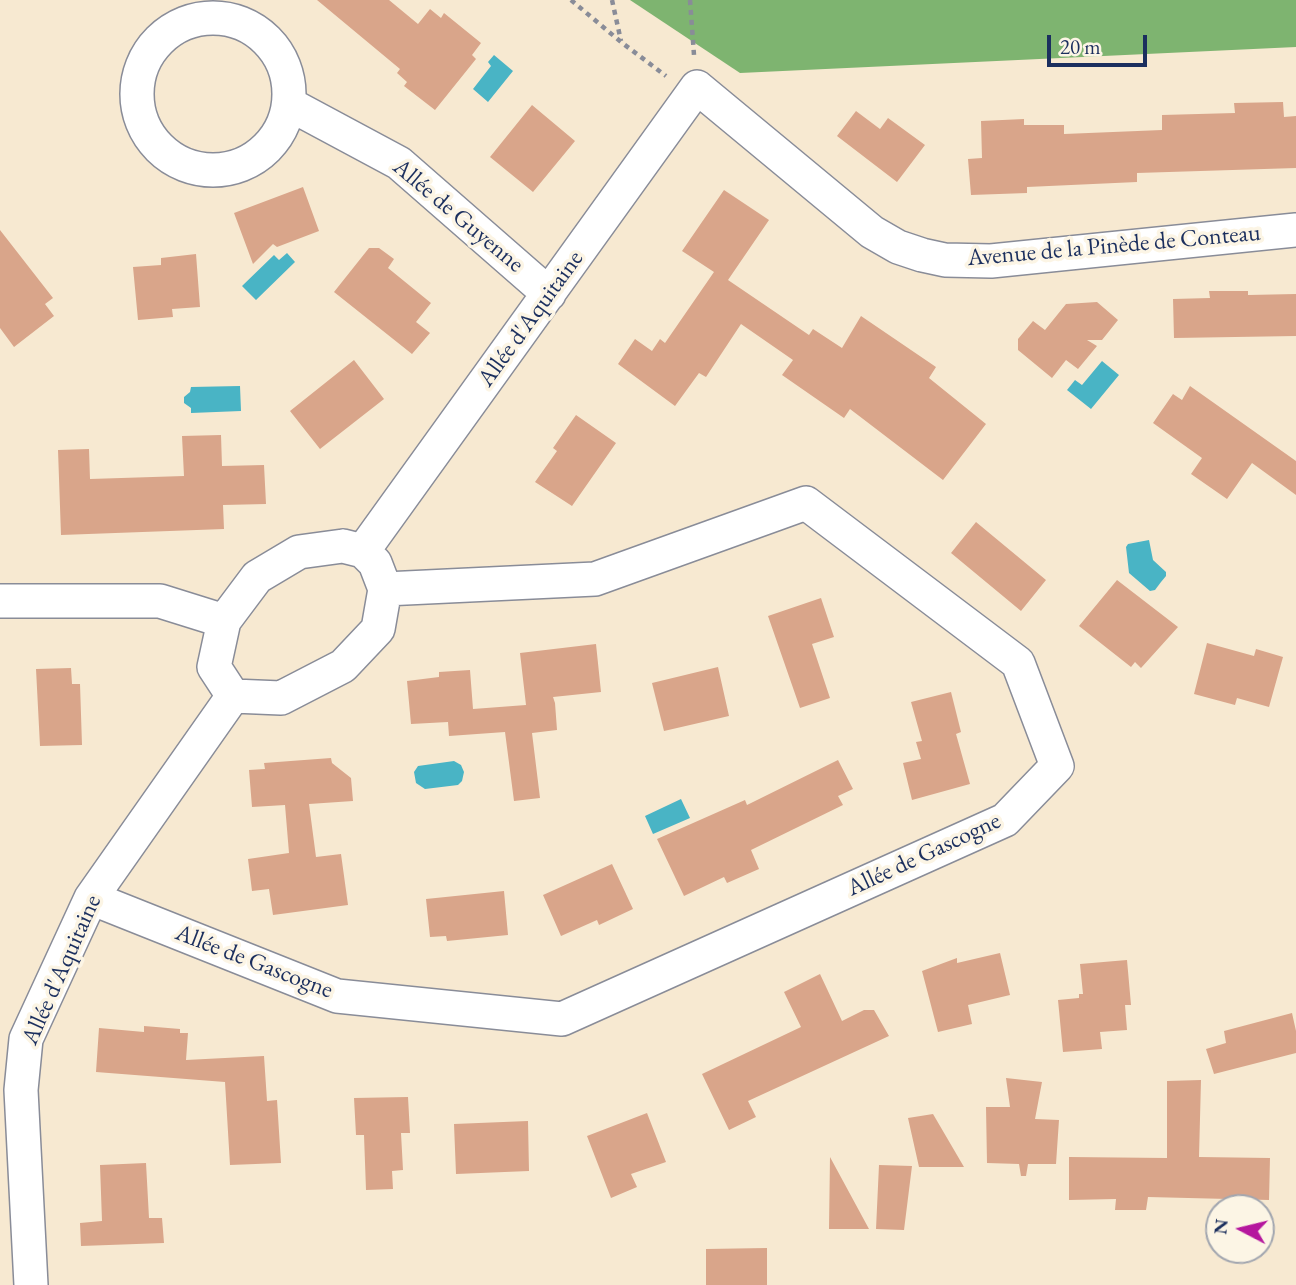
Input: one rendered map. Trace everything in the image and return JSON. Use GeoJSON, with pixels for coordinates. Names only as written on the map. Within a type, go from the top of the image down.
{"type":"FeatureCollection","features":[{"type":"Feature","properties":{"kind":"street"},"geometry":{"type":"LineString","coordinates":[[212,17],[238,21],[261,34],[278,53],[288,78],[289,104],[282,127],[268,147],[249,162],[225,169],[201,170],[178,162],[158,148],[144,127],[138,104],[138,80],[147,55],[164,35],[187,22],[212,17]]}},
{"type":"Feature","properties":{"kind":"street","name":"Avenue de la Pinède de Conteau"},"geometry":{"type":"LineString","coordinates":[[697,87],[872,232],[898,247],[922,255],[945,260],[991,261],[1296,230]]}},
{"type":"Feature","properties":{"kind":"street","name":"Allée d'Aquitaine"},"geometry":{"type":"LineString","coordinates":[[363,551],[697,87]]}},
{"type":"Feature","properties":{"kind":"street","name":"Allée de Guyenne"},"geometry":{"type":"LineString","coordinates":[[289,104],[399,163],[549,294]]}},
{"type":"Feature","properties":{"kind":"street","name":"Allée de Gascogne"},"geometry":{"type":"LineString","coordinates":[[91,898],[337,996],[562,1019],[1005,820],[1057,766],[1018,663],[806,503],[595,579],[385,589]]}},
{"type":"Feature","properties":{"kind":"street"},"geometry":{"type":"LineString","coordinates":[[343,546],[363,551],[375,563],[385,589],[378,629],[343,666],[281,698],[233,696],[214,667],[224,621],[257,577],[299,552],[343,546]]}},
{"type":"Feature","properties":{"kind":"street"},"geometry":{"type":"LineString","coordinates":[[0,601],[160,601],[224,621]]}},
{"type":"Feature","properties":{"kind":"street","name":"Allée d'Aquitaine"},"geometry":{"type":"LineString","coordinates":[[31,1285],[21,1090],[13,1038],[91,898],[233,696]]}},
{"type":"Feature","properties":{"kind":"path"},"geometry":{"type":"LineString","coordinates":[[571,0],[668,77],[697,87],[690,0]]}},
{"type":"Feature","properties":{"kind":"path"},"geometry":{"type":"LineString","coordinates":[[612,0],[621,42]]}},
{"type":"Feature","properties":{"kind":"green space"},"geometry":{"type":"Polygon","coordinates":[[[630,0],[1296,0],[1296,47],[740,73],[630,0]]]}},
{"type":"Feature","properties":{"kind":"water"},"geometry":{"type":"Polygon","coordinates":[[[494,55],[513,71],[488,102],[473,89],[491,66],[488,62],[494,55]]]}},
{"type":"Feature","properties":{"kind":"water"},"geometry":{"type":"Polygon","coordinates":[[[287,253],[295,262],[256,300],[242,286],[274,255],[279,260],[287,253]]]}},
{"type":"Feature","properties":{"kind":"water"},"geometry":{"type":"Polygon","coordinates":[[[1102,361],[1119,375],[1091,409],[1067,390],[1075,380],[1082,385],[1102,361]]]}},
{"type":"Feature","properties":{"kind":"water"},"geometry":{"type":"Polygon","coordinates":[[[240,386],[241,411],[191,413],[191,408],[184,403],[184,397],[191,387],[240,386]]]}},
{"type":"Feature","properties":{"kind":"water"},"geometry":{"type":"Polygon","coordinates":[[[1149,540],[1153,560],[1166,572],[1155,590],[1150,591],[1129,573],[1126,547],[1128,544],[1149,540]]]}},
{"type":"Feature","properties":{"kind":"water"},"geometry":{"type":"Polygon","coordinates":[[[454,761],[461,765],[464,772],[458,785],[425,789],[416,783],[414,772],[418,766],[454,761]]]}},
{"type":"Feature","properties":{"kind":"water"},"geometry":{"type":"Polygon","coordinates":[[[681,799],[690,818],[653,834],[645,816],[681,799]]]}},
{"type":"Feature","properties":{"kind":"building"},"geometry":{"type":"Polygon","coordinates":[[[317,0],[389,0],[418,24],[430,9],[441,18],[444,13],[481,43],[472,55],[476,59],[435,110],[404,86],[407,82],[397,73],[400,69],[317,0]]]}},
{"type":"Feature","properties":{"kind":"building"},"geometry":{"type":"Polygon","coordinates":[[[1283,102],[1284,117],[1296,116],[1296,168],[1137,173],[1137,182],[1027,187],[1027,193],[971,195],[968,159],[982,158],[981,121],[1024,119],[1024,125],[1064,125],[1064,134],[1162,130],[1162,115],[1235,113],[1234,103],[1283,102]]]}},
{"type":"Feature","properties":{"kind":"building"},"geometry":{"type":"Polygon","coordinates":[[[532,105],[575,141],[533,192],[490,157],[532,105]]]}},
{"type":"Feature","properties":{"kind":"building"},"geometry":{"type":"Polygon","coordinates":[[[856,111],[880,129],[888,118],[925,145],[897,182],[837,136],[856,111]]]}},
{"type":"Feature","properties":{"kind":"building"},"geometry":{"type":"Polygon","coordinates":[[[303,187],[319,231],[277,247],[273,244],[253,264],[234,213],[303,187]]]}},
{"type":"Feature","properties":{"kind":"building"},"geometry":{"type":"Polygon","coordinates":[[[724,190],[769,220],[728,280],[809,335],[813,329],[842,348],[861,316],[936,367],[929,378],[986,424],[943,480],[850,409],[844,418],[782,375],[793,360],[741,324],[706,377],[699,373],[675,406],[618,364],[635,339],[652,351],[660,339],[665,343],[714,272],[682,251],[724,190]]]}},
{"type":"Feature","properties":{"kind":"building"},"geometry":{"type":"Polygon","coordinates":[[[0,230],[53,298],[45,304],[54,316],[14,347],[0,328],[0,230]]]}},
{"type":"Feature","properties":{"kind":"building"},"geometry":{"type":"Polygon","coordinates":[[[369,248],[379,248],[394,259],[388,268],[431,303],[416,322],[430,333],[412,354],[334,292],[369,248]]]}},
{"type":"Feature","properties":{"kind":"building"},"geometry":{"type":"Polygon","coordinates":[[[196,254],[200,307],[172,309],[173,317],[138,320],[133,267],[161,265],[161,258],[196,254]]]}},
{"type":"Feature","properties":{"kind":"building"},"geometry":{"type":"Polygon","coordinates":[[[1209,291],[1248,291],[1248,295],[1296,294],[1296,336],[1174,338],[1173,299],[1210,298],[1209,291]]]}},
{"type":"Feature","properties":{"kind":"building"},"geometry":{"type":"Polygon","coordinates":[[[1097,302],[1118,320],[1102,340],[1087,340],[1097,346],[1078,369],[1066,360],[1052,378],[1018,350],[1018,339],[1033,321],[1045,330],[1066,304],[1097,302]]]}},
{"type":"Feature","properties":{"kind":"building"},"geometry":{"type":"Polygon","coordinates":[[[354,360],[384,399],[320,449],[290,411],[354,360]]]}},
{"type":"Feature","properties":{"kind":"building"},"geometry":{"type":"Polygon","coordinates":[[[1190,386],[1296,461],[1296,495],[1252,463],[1227,499],[1191,474],[1202,458],[1153,423],[1173,394],[1182,400],[1190,386]]]}},
{"type":"Feature","properties":{"kind":"building"},"geometry":{"type":"Polygon","coordinates":[[[576,415],[616,443],[572,506],[535,482],[557,451],[553,448],[576,415]]]}},
{"type":"Feature","properties":{"kind":"building"},"geometry":{"type":"Polygon","coordinates":[[[221,435],[222,466],[264,465],[266,504],[223,505],[224,529],[61,535],[58,450],[89,449],[90,479],[184,476],[182,436],[221,435]]]}},
{"type":"Feature","properties":{"kind":"building"},"geometry":{"type":"Polygon","coordinates":[[[976,522],[1046,580],[1021,611],[951,553],[976,522]]]}},
{"type":"Feature","properties":{"kind":"building"},"geometry":{"type":"Polygon","coordinates":[[[1117,580],[1178,627],[1141,668],[1135,662],[1131,667],[1079,626],[1117,580]]]}},
{"type":"Feature","properties":{"kind":"building"},"geometry":{"type":"Polygon","coordinates":[[[821,598],[834,637],[812,644],[830,698],[800,708],[768,616],[821,598]]]}},
{"type":"Feature","properties":{"kind":"building"},"geometry":{"type":"Polygon","coordinates":[[[1207,643],[1254,656],[1256,649],[1283,657],[1269,707],[1237,698],[1235,705],[1194,694],[1207,643]]]}},
{"type":"Feature","properties":{"kind":"building"},"geometry":{"type":"Polygon","coordinates":[[[596,644],[601,692],[553,697],[557,730],[532,733],[540,798],[514,801],[505,732],[449,736],[448,722],[411,724],[407,681],[439,677],[439,672],[470,670],[473,709],[526,705],[520,653],[596,644]]]}},
{"type":"Feature","properties":{"kind":"building"},"geometry":{"type":"Polygon","coordinates":[[[718,667],[729,716],[664,731],[652,683],[718,667]]]}},
{"type":"Feature","properties":{"kind":"building"},"geometry":{"type":"Polygon","coordinates":[[[71,668],[72,684],[80,684],[82,745],[40,746],[36,669],[71,668]]]}},
{"type":"Feature","properties":{"kind":"building"},"geometry":{"type":"Polygon","coordinates":[[[951,692],[961,732],[956,734],[970,784],[912,800],[903,763],[921,759],[916,742],[922,741],[911,702],[951,692]]]}},
{"type":"Feature","properties":{"kind":"building"},"geometry":{"type":"Polygon","coordinates":[[[331,758],[332,763],[351,778],[353,801],[309,804],[316,857],[341,854],[348,905],[273,915],[269,889],[252,891],[248,859],[289,853],[285,805],[252,807],[249,770],[265,769],[264,763],[331,758]]]}},
{"type":"Feature","properties":{"kind":"building"},"geometry":{"type":"Polygon","coordinates":[[[838,760],[853,789],[838,796],[843,805],[751,850],[759,869],[727,883],[724,877],[684,896],[657,839],[745,800],[747,805],[838,760]]]}},
{"type":"Feature","properties":{"kind":"building"},"geometry":{"type":"Polygon","coordinates":[[[612,864],[633,909],[599,925],[597,920],[561,936],[543,895],[612,864]]]}},
{"type":"Feature","properties":{"kind":"building"},"geometry":{"type":"Polygon","coordinates":[[[504,891],[508,935],[447,941],[446,936],[430,937],[426,899],[504,891]]]}},
{"type":"Feature","properties":{"kind":"building"},"geometry":{"type":"Polygon","coordinates":[[[1000,953],[1010,995],[968,1005],[972,1024],[938,1032],[922,971],[957,958],[957,963],[1000,953]]]}},
{"type":"Feature","properties":{"kind":"building"},"geometry":{"type":"Polygon","coordinates":[[[1127,960],[1131,1005],[1125,1005],[1127,1030],[1100,1032],[1102,1049],[1063,1052],[1058,1000],[1079,998],[1079,994],[1083,994],[1080,964],[1127,960]]]}},
{"type":"Feature","properties":{"kind":"building"},"geometry":{"type":"Polygon","coordinates":[[[820,974],[842,1021],[864,1010],[874,1010],[889,1036],[748,1101],[756,1117],[729,1130],[702,1074],[801,1027],[784,992],[820,974]]]}},
{"type":"Feature","properties":{"kind":"building"},"geometry":{"type":"Polygon","coordinates":[[[1292,1013],[1296,1031],[1296,1053],[1214,1074],[1206,1049],[1226,1043],[1224,1031],[1292,1013]]]}},
{"type":"Feature","properties":{"kind":"building"},"geometry":{"type":"Polygon","coordinates":[[[144,1026],[180,1029],[180,1033],[188,1033],[186,1060],[264,1056],[267,1101],[277,1100],[281,1163],[230,1165],[225,1082],[96,1072],[99,1028],[144,1032],[144,1026]]]}},
{"type":"Feature","properties":{"kind":"building"},"geometry":{"type":"Polygon","coordinates":[[[1006,1078],[1042,1082],[1035,1119],[1059,1120],[1056,1164],[1028,1164],[1026,1176],[1021,1176],[1019,1164],[987,1163],[986,1107],[1010,1107],[1006,1078]]]}},
{"type":"Feature","properties":{"kind":"building"},"geometry":{"type":"Polygon","coordinates":[[[1201,1080],[1199,1157],[1270,1158],[1269,1194],[1205,1194],[1205,1198],[1148,1197],[1146,1210],[1115,1210],[1116,1199],[1069,1200],[1069,1157],[1167,1158],[1167,1081],[1201,1080]]]}},
{"type":"Feature","properties":{"kind":"building"},"geometry":{"type":"Polygon","coordinates":[[[408,1097],[410,1133],[401,1133],[403,1170],[392,1171],[393,1189],[366,1190],[364,1135],[356,1135],[354,1098],[408,1097]]]}},
{"type":"Feature","properties":{"kind":"building"},"geometry":{"type":"Polygon","coordinates":[[[647,1113],[666,1162],[631,1174],[637,1187],[611,1198],[587,1136],[647,1113]]]}},
{"type":"Feature","properties":{"kind":"building"},"geometry":{"type":"Polygon","coordinates":[[[933,1114],[964,1167],[919,1167],[908,1118],[933,1114]]]}},
{"type":"Feature","properties":{"kind":"building"},"geometry":{"type":"Polygon","coordinates":[[[528,1121],[529,1171],[456,1174],[454,1124],[528,1121]]]}},
{"type":"Feature","properties":{"kind":"building"},"geometry":{"type":"Polygon","coordinates":[[[830,1157],[869,1229],[829,1229],[830,1157]]]}},
{"type":"Feature","properties":{"kind":"building"},"geometry":{"type":"Polygon","coordinates":[[[146,1163],[149,1218],[162,1218],[164,1243],[81,1246],[80,1223],[102,1221],[100,1165],[146,1163]]]}},
{"type":"Feature","properties":{"kind":"building"},"geometry":{"type":"Polygon","coordinates":[[[879,1165],[912,1166],[904,1230],[876,1229],[879,1165]]]}},
{"type":"Feature","properties":{"kind":"building"},"geometry":{"type":"Polygon","coordinates":[[[767,1248],[767,1285],[706,1285],[706,1249],[767,1248]]]}}]}
